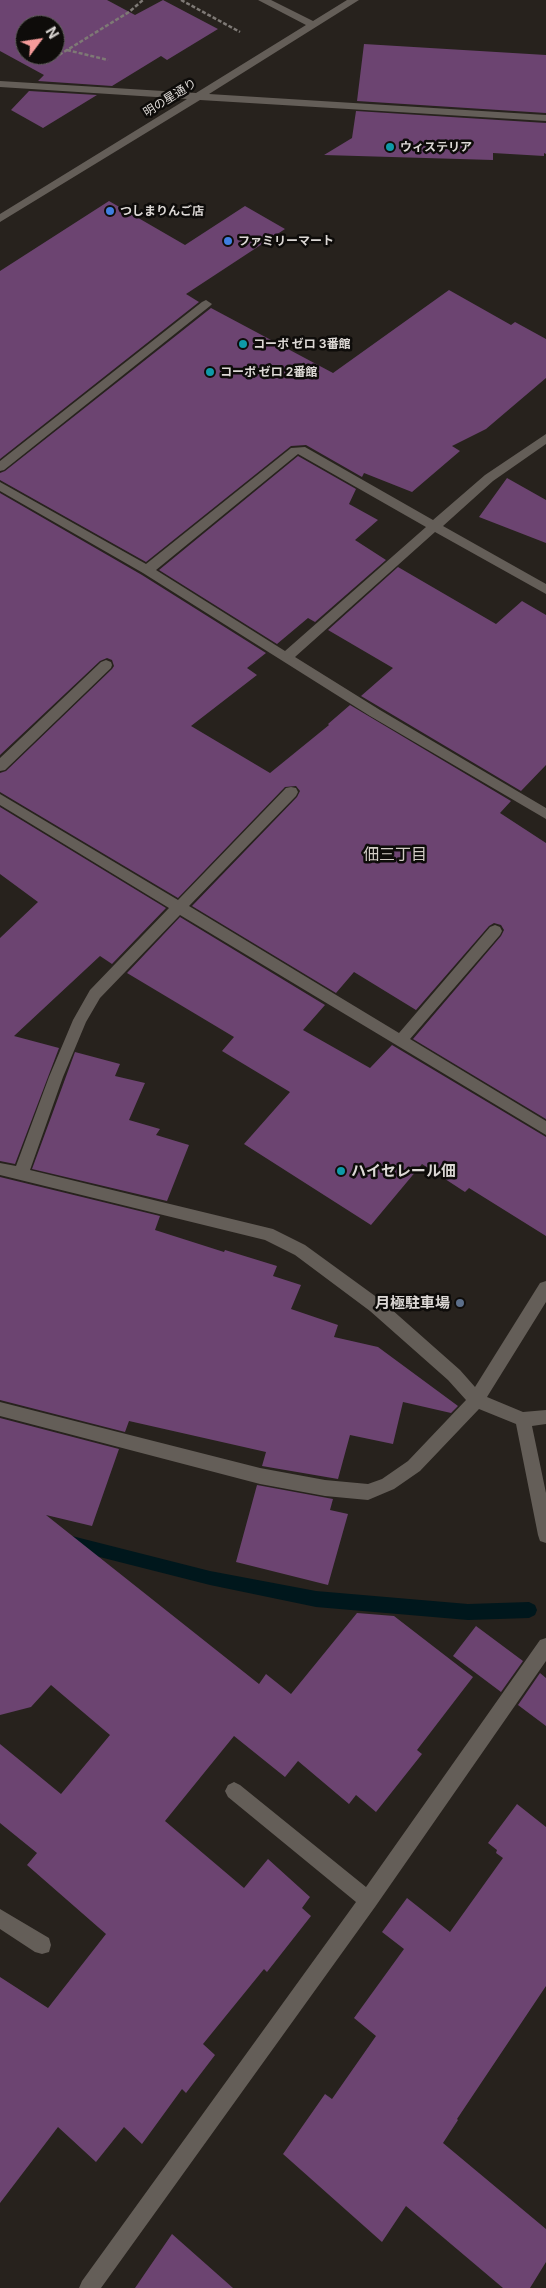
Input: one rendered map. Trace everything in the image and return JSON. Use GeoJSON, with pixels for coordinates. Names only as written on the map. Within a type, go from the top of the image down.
{"type":"FeatureCollection","features":[{"type":"Feature","properties":{"kind":"street"},"geometry":{"type":"LineString","coordinates":[[263,0],[313,26]]}},
{"type":"Feature","properties":{"kind":"street","name":"明の星通り"},"geometry":{"type":"LineString","coordinates":[[0,219],[354,0]]}},
{"type":"Feature","properties":{"kind":"street"},"geometry":{"type":"LineString","coordinates":[[0,84],[546,118]]}},
{"type":"Feature","properties":{"kind":"street"},"geometry":{"type":"LineString","coordinates":[[0,467],[206,304]]}},
{"type":"Feature","properties":{"kind":"street"},"geometry":{"type":"LineString","coordinates":[[286,657],[489,478],[546,438]]}},
{"type":"Feature","properties":{"kind":"street"},"geometry":{"type":"LineString","coordinates":[[146,570],[295,450],[301,450],[546,590]]}},
{"type":"Feature","properties":{"kind":"street"},"geometry":{"type":"LineString","coordinates":[[0,486],[146,570],[546,814]]}},
{"type":"Feature","properties":{"kind":"street"},"geometry":{"type":"LineString","coordinates":[[0,766],[106,665]]}},
{"type":"Feature","properties":{"kind":"street"},"geometry":{"type":"LineString","coordinates":[[21,1174],[46,1102],[80,1020],[96,994],[291,792]]}},
{"type":"Feature","properties":{"kind":"street"},"geometry":{"type":"LineString","coordinates":[[0,799],[546,1128]]}},
{"type":"Feature","properties":{"kind":"street"},"geometry":{"type":"LineString","coordinates":[[400,1040],[495,931]]}},
{"type":"Feature","properties":{"kind":"street"},"geometry":{"type":"LineString","coordinates":[[0,1169],[229,1223],[276,1238],[300,1250],[376,1306],[454,1375],[476,1400],[523,1419],[546,1417]]}},
{"type":"Feature","properties":{"kind":"street"},"geometry":{"type":"LineString","coordinates":[[0,1409],[260,1476],[325,1488],[368,1492],[388,1484],[414,1466],[476,1400],[546,1288]]}},
{"type":"Feature","properties":{"kind":"street"},"geometry":{"type":"LineString","coordinates":[[523,1419],[546,1534]]}},
{"type":"Feature","properties":{"kind":"street"},"geometry":{"type":"LineString","coordinates":[[89,2288],[368,1900],[546,1646]]}},
{"type":"Feature","properties":{"kind":"street"},"geometry":{"type":"LineString","coordinates":[[234,1791],[368,1900]]}},
{"type":"Feature","properties":{"kind":"street"},"geometry":{"type":"LineString","coordinates":[[0,1918],[42,1944]]}},
{"type":"Feature","properties":{"kind":"path"},"geometry":{"type":"LineString","coordinates":[[42,87],[52,60],[129,12],[143,0]]}},
{"type":"Feature","properties":{"kind":"path"},"geometry":{"type":"LineString","coordinates":[[181,0],[240,32]]}},
{"type":"Feature","properties":{"kind":"building"},"geometry":{"type":"Polygon","coordinates":[[[0,0],[107,0],[135,15],[163,0],[218,29],[167,60],[161,56],[112,86],[38,81],[44,75],[26,65],[65,65],[65,15],[15,15],[15,59],[0,51],[0,0]]]}},
{"type":"Feature","properties":{"kind":"building"},"geometry":{"type":"Polygon","coordinates":[[[364,44],[546,55],[546,113],[357,101],[364,44]]]}},
{"type":"Feature","properties":{"kind":"building"},"geometry":{"type":"Polygon","coordinates":[[[29,91],[97,95],[43,128],[11,110],[29,91]]]}},
{"type":"Feature","properties":{"kind":"building"},"geometry":{"type":"Polygon","coordinates":[[[356,111],[546,123],[546,154],[544,153],[544,156],[493,153],[493,160],[324,155],[352,138],[356,111]]]}},
{"type":"Feature","properties":{"kind":"building"},"geometry":{"type":"Polygon","coordinates":[[[109,201],[185,245],[245,206],[285,229],[186,294],[199,302],[0,459],[0,271],[109,201]]]}},
{"type":"Feature","properties":{"kind":"building"},"geometry":{"type":"Polygon","coordinates":[[[449,290],[511,325],[515,322],[546,339],[546,378],[486,429],[452,446],[460,451],[412,492],[364,473],[362,477],[306,445],[291,446],[146,562],[0,480],[0,473],[5,471],[211,308],[333,373],[449,290]]]}},
{"type":"Feature","properties":{"kind":"building"},"geometry":{"type":"Polygon","coordinates":[[[298,456],[356,489],[349,504],[378,520],[355,540],[386,560],[315,622],[308,618],[277,644],[159,570],[298,456]]]}},
{"type":"Feature","properties":{"kind":"building"},"geometry":{"type":"Polygon","coordinates":[[[507,478],[546,500],[546,543],[479,517],[507,478]]]}},
{"type":"Feature","properties":{"kind":"building"},"geometry":{"type":"Polygon","coordinates":[[[0,493],[142,575],[266,653],[247,668],[257,675],[191,726],[270,773],[329,725],[350,705],[511,801],[500,813],[546,843],[546,1119],[413,1039],[501,936],[504,930],[501,925],[494,923],[489,926],[416,1010],[354,972],[336,993],[192,906],[297,797],[300,791],[296,786],[285,787],[178,898],[0,792],[0,773],[6,771],[114,666],[112,660],[107,658],[100,661],[0,755],[0,493]]]}},
{"type":"Feature","properties":{"kind":"building"},"geometry":{"type":"Polygon","coordinates":[[[398,567],[496,624],[522,601],[546,615],[546,765],[521,791],[361,696],[393,668],[328,630],[398,567]]]}},
{"type":"Feature","properties":{"kind":"building"},"geometry":{"type":"Polygon","coordinates":[[[0,807],[166,908],[112,964],[100,956],[14,1036],[59,1048],[15,1164],[0,1161],[0,938],[38,902],[0,874],[0,807]]]}},
{"type":"Feature","properties":{"kind":"building"},"geometry":{"type":"Polygon","coordinates":[[[180,917],[325,1005],[303,1030],[370,1068],[392,1045],[546,1137],[546,1236],[469,1188],[465,1192],[422,1164],[371,1225],[244,1144],[290,1092],[222,1051],[234,1037],[127,973],[180,917]]]}},
{"type":"Feature","properties":{"kind":"building"},"geometry":{"type":"Polygon","coordinates":[[[75,1052],[120,1064],[115,1076],[145,1083],[129,1120],[160,1129],[156,1135],[189,1145],[167,1201],[32,1169],[75,1052]]]}},
{"type":"Feature","properties":{"kind":"building"},"geometry":{"type":"Polygon","coordinates":[[[0,1177],[160,1216],[155,1230],[224,1252],[225,1250],[277,1266],[273,1276],[301,1285],[291,1309],[338,1325],[334,1337],[378,1347],[458,1406],[451,1413],[403,1402],[393,1444],[350,1435],[338,1479],[262,1466],[266,1452],[129,1421],[125,1432],[0,1400],[0,1177]]]}},
{"type":"Feature","properties":{"kind":"building"},"geometry":{"type":"Polygon","coordinates":[[[0,1418],[119,1449],[92,1526],[46,1515],[259,1684],[266,1674],[291,1694],[357,1613],[394,1616],[473,1677],[417,1750],[422,1754],[376,1812],[356,1795],[349,1804],[298,1761],[285,1777],[234,1736],[165,1821],[244,1888],[268,1859],[310,1897],[302,1908],[311,1916],[267,1972],[264,1969],[203,2044],[215,2055],[186,2093],[182,2089],[142,2144],[124,2127],[96,2162],[58,2127],[0,2203],[0,1977],[48,2008],[106,1934],[27,1865],[37,1853],[0,1823],[0,1744],[61,1794],[110,1735],[51,1685],[31,1707],[0,1715],[0,1418]]]}},
{"type":"Feature","properties":{"kind":"building"},"geometry":{"type":"Polygon","coordinates":[[[257,1485],[333,1499],[330,1510],[348,1514],[328,1585],[236,1562],[257,1485]]]}},
{"type":"Feature","properties":{"kind":"building"},"geometry":{"type":"Polygon","coordinates":[[[476,1626],[523,1661],[501,1692],[453,1656],[476,1626]]]}},
{"type":"Feature","properties":{"kind":"building"},"geometry":{"type":"Polygon","coordinates":[[[540,1673],[546,1678],[546,1726],[518,1705],[540,1673]]]}},
{"type":"Feature","properties":{"kind":"building"},"geometry":{"type":"Polygon","coordinates":[[[517,1804],[546,1827],[546,1986],[443,2143],[546,2229],[546,2262],[530,2288],[503,2288],[406,2206],[382,2242],[283,2154],[325,2094],[332,2099],[376,2036],[354,2018],[404,1949],[382,1932],[407,1898],[450,1932],[503,1858],[488,1843],[517,1804]]]}},
{"type":"Feature","properties":{"kind":"building"},"geometry":{"type":"Polygon","coordinates":[[[172,2234],[233,2288],[135,2288],[172,2234]]]}},
{"type":"Feature","properties":{"kind":"waterway"},"geometry":{"type":"LineString","coordinates":[[68,1542],[210,1578],[316,1599],[468,1612],[529,1610]]}},
{"type":"Feature","properties":{"kind":"place","name":"ウィステリア"},"geometry":{"type":"Point","coordinates":[390,147]}},
{"type":"Feature","properties":{"kind":"place","name":"つしまりんご店"},"geometry":{"type":"Point","coordinates":[110,211]}},
{"type":"Feature","properties":{"kind":"place","name":"ファミリーマート"},"geometry":{"type":"Point","coordinates":[228,241]}},
{"type":"Feature","properties":{"kind":"place","name":"コーポ ゼロ 3番館"},"geometry":{"type":"Point","coordinates":[243,344]}},
{"type":"Feature","properties":{"kind":"place","name":"コーポ ゼロ 2番館"},"geometry":{"type":"Point","coordinates":[210,372]}},
{"type":"Feature","properties":{"kind":"place","name":"ハイセレール佃"},"geometry":{"type":"Point","coordinates":[341,1171]}},
{"type":"Feature","properties":{"kind":"place","name":"月極駐車場"},"geometry":{"type":"Point","coordinates":[460,1303]}},
{"type":"Feature","properties":{"kind":"district","name":"佃三丁目"},"geometry":{"type":"Point","coordinates":[395,855]}}]}
